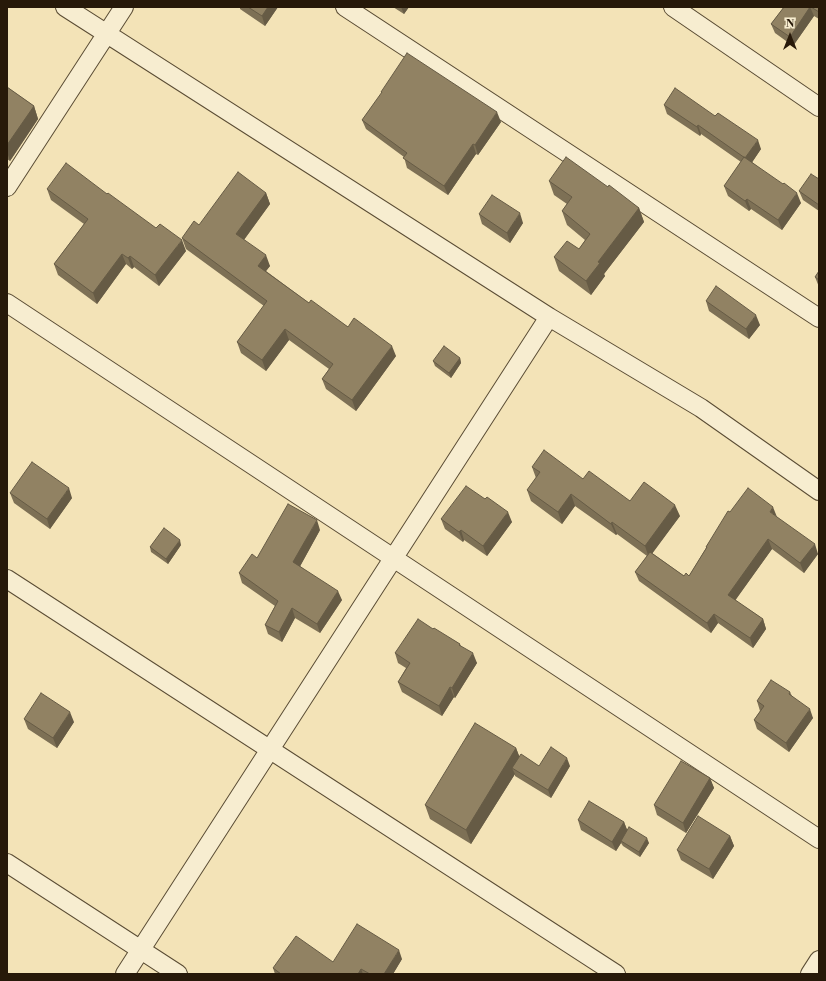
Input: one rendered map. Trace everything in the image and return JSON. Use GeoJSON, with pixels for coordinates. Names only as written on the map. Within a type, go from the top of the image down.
{"type":"FeatureCollection","features":[{"type":"Feature","properties":{"kind":"street"},"geometry":{"type":"LineString","coordinates":[[65,7],[549,317],[701,408],[819,491]]}},
{"type":"Feature","properties":{"kind":"street"},"geometry":{"type":"LineString","coordinates":[[7,187],[124,7]]}},
{"type":"Feature","properties":{"kind":"street"},"geometry":{"type":"LineString","coordinates":[[345,7],[819,318]]}},
{"type":"Feature","properties":{"kind":"street"},"geometry":{"type":"LineString","coordinates":[[673,7],[819,107]]}},
{"type":"Feature","properties":{"kind":"street"},"geometry":{"type":"LineString","coordinates":[[7,302],[819,839]]}},
{"type":"Feature","properties":{"kind":"street"},"geometry":{"type":"LineString","coordinates":[[125,974],[549,317]]}},
{"type":"Feature","properties":{"kind":"street"},"geometry":{"type":"LineString","coordinates":[[7,579],[616,974]]}},
{"type":"Feature","properties":{"kind":"street"},"geometry":{"type":"LineString","coordinates":[[7,862],[178,974]]}},
{"type":"Feature","properties":{"kind":"street"},"geometry":{"type":"LineString","coordinates":[[810,974],[819,960]]}},
{"type":"Feature","properties":{"kind":"building"},"geometry":{"type":"Polygon","coordinates":[[[248,7],[268,7],[262,16],[248,7]]]}},
{"type":"Feature","properties":{"kind":"building"},"geometry":{"type":"Polygon","coordinates":[[[784,7],[810,7],[790,37],[771,24],[784,7]]]}},
{"type":"Feature","properties":{"kind":"building"},"geometry":{"type":"Polygon","coordinates":[[[811,7],[819,7],[819,12],[811,7]]]}},
{"type":"Feature","properties":{"kind":"building"},"geometry":{"type":"Polygon","coordinates":[[[407,53],[497,112],[475,145],[473,144],[444,186],[403,158],[407,153],[362,120],[407,53]]]}},
{"type":"Feature","properties":{"kind":"building"},"geometry":{"type":"Polygon","coordinates":[[[7,87],[34,106],[7,145],[7,87]]]}},
{"type":"Feature","properties":{"kind":"building"},"geometry":{"type":"Polygon","coordinates":[[[675,88],[715,116],[718,113],[758,140],[745,158],[698,125],[697,127],[664,105],[675,88]]]}},
{"type":"Feature","properties":{"kind":"building"},"geometry":{"type":"Polygon","coordinates":[[[566,157],[608,187],[609,185],[639,208],[598,262],[600,263],[586,281],[554,257],[567,241],[579,249],[590,234],[562,211],[572,197],[549,181],[566,157]]]}},
{"type":"Feature","properties":{"kind":"building"},"geometry":{"type":"Polygon","coordinates":[[[744,157],[797,193],[778,220],[747,199],[745,201],[724,186],[744,157]]]}},
{"type":"Feature","properties":{"kind":"building"},"geometry":{"type":"Polygon","coordinates":[[[66,163],[156,228],[160,224],[182,240],[155,275],[130,256],[128,258],[122,254],[93,293],[54,264],[88,219],[47,189],[66,163]]]}},
{"type":"Feature","properties":{"kind":"building"},"geometry":{"type":"Polygon","coordinates":[[[238,172],[266,193],[236,234],[266,255],[258,266],[309,303],[311,300],[348,327],[354,318],[392,346],[352,400],[322,379],[333,364],[285,329],[262,360],[237,342],[267,301],[182,238],[194,221],[199,225],[238,172]]]}},
{"type":"Feature","properties":{"kind":"building"},"geometry":{"type":"Polygon","coordinates":[[[811,174],[819,179],[819,205],[799,191],[811,174]]]}},
{"type":"Feature","properties":{"kind":"building"},"geometry":{"type":"Polygon","coordinates":[[[492,195],[520,213],[507,233],[479,214],[492,195]]]}},
{"type":"Feature","properties":{"kind":"building"},"geometry":{"type":"Polygon","coordinates":[[[819,271],[819,280],[815,277],[819,271]]]}},
{"type":"Feature","properties":{"kind":"building"},"geometry":{"type":"Polygon","coordinates":[[[716,286],[756,315],[746,329],[706,301],[716,286]]]}},
{"type":"Feature","properties":{"kind":"building"},"geometry":{"type":"Polygon","coordinates":[[[444,346],[460,358],[449,373],[433,361],[444,346]]]}},
{"type":"Feature","properties":{"kind":"building"},"geometry":{"type":"Polygon","coordinates":[[[544,450],[583,479],[589,471],[630,501],[644,482],[675,505],[645,546],[612,522],[611,524],[571,494],[558,512],[527,490],[540,472],[532,467],[544,450]]]}},
{"type":"Feature","properties":{"kind":"building"},"geometry":{"type":"Polygon","coordinates":[[[32,462],[69,488],[47,519],[10,493],[32,462]]]}},
{"type":"Feature","properties":{"kind":"building"},"geometry":{"type":"Polygon","coordinates":[[[466,486],[485,499],[487,497],[508,512],[483,546],[461,530],[459,532],[441,519],[466,486]]]}},
{"type":"Feature","properties":{"kind":"building"},"geometry":{"type":"Polygon","coordinates":[[[748,488],[773,507],[770,512],[815,544],[800,563],[768,539],[728,595],[763,619],[750,638],[714,614],[707,623],[635,572],[650,552],[684,576],[686,573],[689,576],[728,511],[730,512],[748,488]]]}},
{"type":"Feature","properties":{"kind":"building"},"geometry":{"type":"Polygon","coordinates":[[[288,504],[317,520],[293,562],[338,591],[317,624],[292,608],[279,632],[265,625],[278,601],[239,573],[252,554],[257,558],[288,504]]]}},
{"type":"Feature","properties":{"kind":"building"},"geometry":{"type":"Polygon","coordinates":[[[164,528],[180,540],[166,559],[150,547],[164,528]]]}},
{"type":"Feature","properties":{"kind":"building"},"geometry":{"type":"Polygon","coordinates":[[[418,619],[473,653],[452,688],[450,687],[439,706],[398,682],[410,663],[395,653],[418,619]]]}},
{"type":"Feature","properties":{"kind":"building"},"geometry":{"type":"Polygon","coordinates":[[[771,680],[790,692],[789,694],[810,709],[786,743],[754,720],[764,706],[757,701],[771,680]]]}},
{"type":"Feature","properties":{"kind":"building"},"geometry":{"type":"Polygon","coordinates":[[[41,693],[70,712],[53,738],[24,719],[41,693]]]}},
{"type":"Feature","properties":{"kind":"building"},"geometry":{"type":"Polygon","coordinates":[[[475,723],[516,748],[466,830],[425,805],[475,723]]]}},
{"type":"Feature","properties":{"kind":"building"},"geometry":{"type":"Polygon","coordinates":[[[551,747],[567,758],[548,790],[512,768],[521,754],[539,766],[551,747]]]}},
{"type":"Feature","properties":{"kind":"building"},"geometry":{"type":"Polygon","coordinates":[[[681,761],[710,778],[683,823],[654,805],[681,761]]]}},
{"type":"Feature","properties":{"kind":"building"},"geometry":{"type":"Polygon","coordinates":[[[589,801],[624,822],[612,842],[578,820],[589,801]]]}},
{"type":"Feature","properties":{"kind":"building"},"geometry":{"type":"Polygon","coordinates":[[[698,816],[730,836],[709,869],[677,850],[698,816]]]}},
{"type":"Feature","properties":{"kind":"building"},"geometry":{"type":"Polygon","coordinates":[[[629,827],[647,838],[639,852],[621,841],[629,827]]]}},
{"type":"Feature","properties":{"kind":"building"},"geometry":{"type":"Polygon","coordinates":[[[357,924],[399,950],[384,974],[370,974],[361,969],[358,974],[281,974],[273,968],[296,936],[333,962],[357,924]]]}}]}
